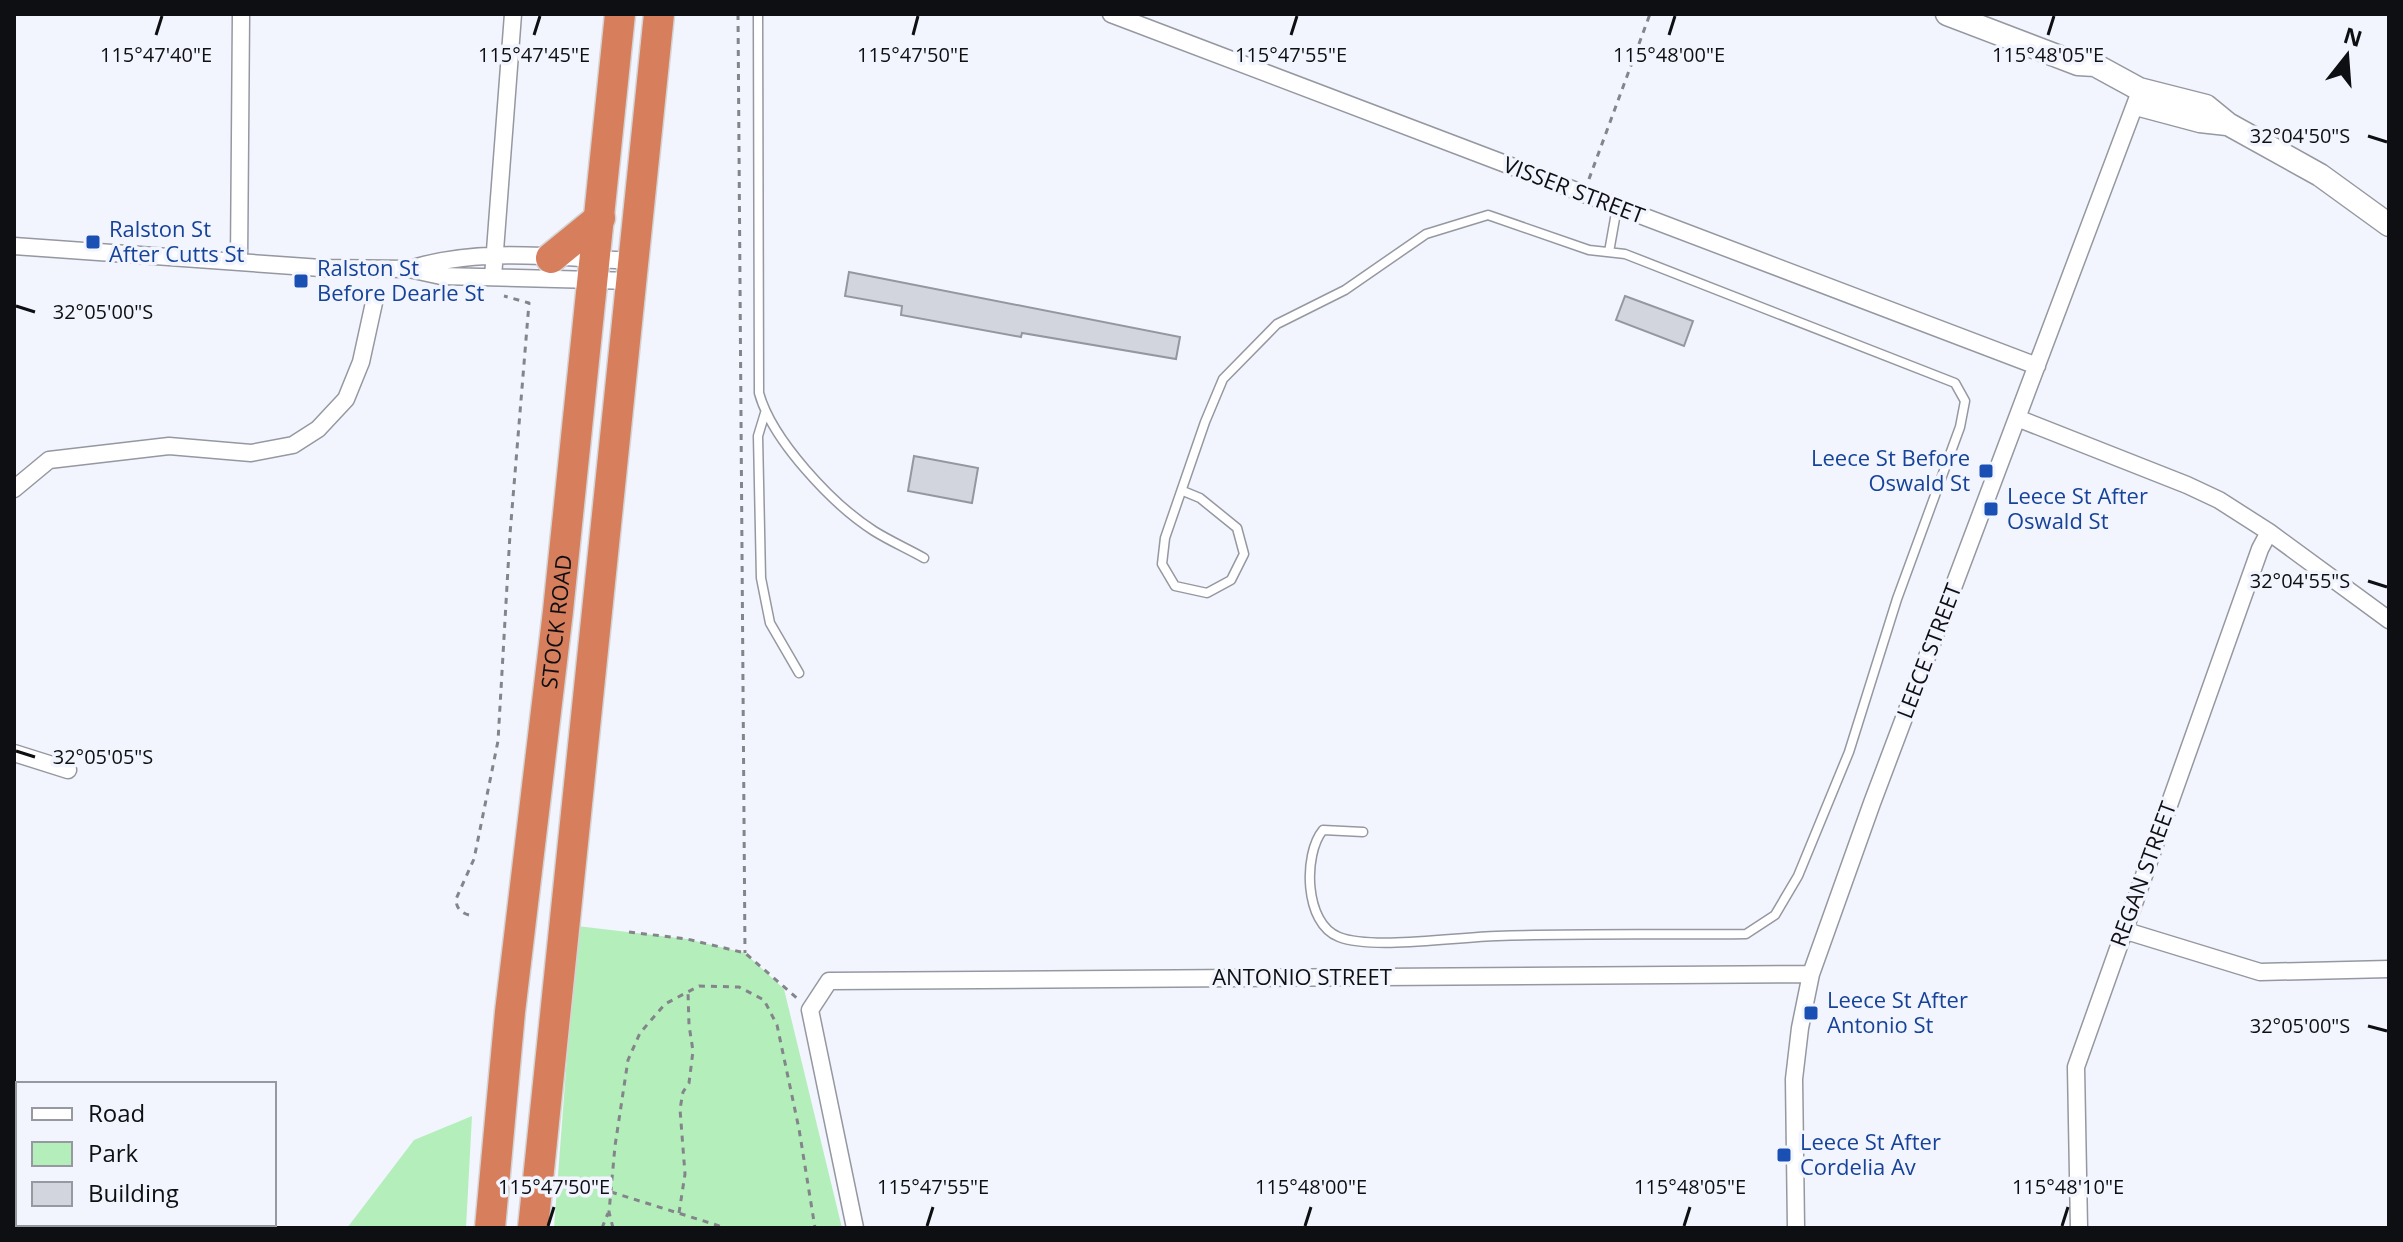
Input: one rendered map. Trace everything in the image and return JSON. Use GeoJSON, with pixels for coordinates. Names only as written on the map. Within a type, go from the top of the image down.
{"type":"FeatureCollection","features":[{"type":"Feature","properties":{"kind":"highway","name":"STOCK ROAD"},"geometry":{"type":"LineString","coordinates":[[490,1228],[510,1012],[560,595],[620,14]]}},
{"type":"Feature","properties":{"kind":"highway","name":"STOCK ROAD"},"geometry":{"type":"LineString","coordinates":[[533,1228],[659,14]]}},
{"type":"Feature","properties":{"kind":"highway"},"geometry":{"type":"LineString","coordinates":[[551,258],[600,218]]}},
{"type":"Feature","properties":{"kind":"street"},"geometry":{"type":"LineString","coordinates":[[239,262],[241,14]]}},
{"type":"Feature","properties":{"kind":"street"},"geometry":{"type":"LineString","coordinates":[[493,277],[513,14]]}},
{"type":"Feature","properties":{"kind":"street","name":"VISSER STREET"},"geometry":{"type":"LineString","coordinates":[[1111,14],[2037,366]]}},
{"type":"Feature","properties":{"kind":"street"},"geometry":{"type":"LineString","coordinates":[[1947,14],[2078,64],[2088,79],[2138,97],[2206,106],[2228,124],[2320,175],[2389,225]]}},
{"type":"Feature","properties":{"kind":"street","name":"LEECE STREET"},"geometry":{"type":"LineString","coordinates":[[1796,1228],[1794,1079],[1811,974],[2138,97]]}},
{"type":"Feature","properties":{"kind":"street"},"geometry":{"type":"LineString","coordinates":[[14,246],[321,268],[409,269],[441,276],[633,271]]}},
{"type":"Feature","properties":{"kind":"street"},"geometry":{"type":"LineString","coordinates":[[409,269],[437,260],[495,257],[551,258],[594,270]]}},
{"type":"Feature","properties":{"kind":"street"},"geometry":{"type":"LineString","coordinates":[[14,489],[49,460],[169,446],[251,453],[293,445],[318,429],[346,399],[361,362],[375,298]]}},
{"type":"Feature","properties":{"kind":"street"},"geometry":{"type":"LineString","coordinates":[[2017,418],[2219,500],[2269,532],[2389,620]]}},
{"type":"Feature","properties":{"kind":"street","name":"REGAN STREET"},"geometry":{"type":"LineString","coordinates":[[2079,1228],[2076,1067],[2260,549],[2269,532]]}},
{"type":"Feature","properties":{"kind":"street"},"geometry":{"type":"LineString","coordinates":[[14,753],[68,770]]}},
{"type":"Feature","properties":{"kind":"street"},"geometry":{"type":"LineString","coordinates":[[2123,930],[2260,972],[2389,969]]}},
{"type":"Feature","properties":{"kind":"street","name":"ANTONIO STREET"},"geometry":{"type":"LineString","coordinates":[[810,1010],[829,981],[1811,974]]}},
{"type":"Feature","properties":{"kind":"street"},"geometry":{"type":"LineString","coordinates":[[810,1010],[855,1228]]}},
{"type":"Feature","properties":{"kind":"lane"},"geometry":{"type":"LineString","coordinates":[[758,14],[759,393],[765,413],[775,431],[826,492],[872,529],[924,558]]}},
{"type":"Feature","properties":{"kind":"lane"},"geometry":{"type":"LineString","coordinates":[[1609,252],[1617,206]]}},
{"type":"Feature","properties":{"kind":"lane"},"geometry":{"type":"LineString","coordinates":[[1183,491],[1200,498],[1237,528],[1241,541],[1244,554],[1231,580],[1207,593],[1175,586],[1162,564],[1165,538],[1223,379],[1277,324],[1345,290],[1426,234],[1488,215],[1589,250],[1625,254],[1955,383],[1965,401],[1960,427],[1897,599],[1849,752],[1798,876],[1775,915],[1746,934],[1498,936],[1359,943],[1335,936],[1319,918],[1312,902],[1310,875],[1314,841],[1323,830],[1363,832]]}},
{"type":"Feature","properties":{"kind":"lane"},"geometry":{"type":"LineString","coordinates":[[765,413],[758,436],[761,578],[770,623],[799,673]]}},
{"type":"Feature","properties":{"kind":"path"},"geometry":{"type":"LineString","coordinates":[[738,14],[745,953]]}},
{"type":"Feature","properties":{"kind":"path"},"geometry":{"type":"LineString","coordinates":[[1584,194],[1650,14]]}},
{"type":"Feature","properties":{"kind":"path"},"geometry":{"type":"LineString","coordinates":[[469,915],[456,905],[456,899],[474,859],[498,741],[510,534],[529,303],[491,293],[493,277]]}},
{"type":"Feature","properties":{"kind":"path"},"geometry":{"type":"LineString","coordinates":[[629,932],[687,939],[745,953],[810,1010]]}},
{"type":"Feature","properties":{"kind":"path"},"geometry":{"type":"LineString","coordinates":[[602,1228],[609,1212],[628,1060],[640,1033],[665,1004],[699,986],[739,987],[764,1000],[777,1025],[799,1129],[815,1228]]}},
{"type":"Feature","properties":{"kind":"path"},"geometry":{"type":"LineString","coordinates":[[679,1213],[685,1174],[680,1109],[683,1092],[689,1083],[693,1051],[688,992]]}},
{"type":"Feature","properties":{"kind":"path"},"geometry":{"type":"LineString","coordinates":[[611,1192],[726,1228]]}},
{"type":"Feature","properties":{"kind":"path"},"geometry":{"type":"LineString","coordinates":[[609,1212],[613,1228]]}},
{"type":"Feature","properties":{"kind":"green space"},"geometry":{"type":"Polygon","coordinates":[[[577,926],[687,939],[745,953],[784,989],[842,1228],[554,1228],[577,926]]]}},
{"type":"Feature","properties":{"kind":"green space"},"geometry":{"type":"Polygon","coordinates":[[[472,1116],[466,1228],[347,1228],[414,1140],[472,1116]]]}},
{"type":"Feature","properties":{"kind":"building"},"geometry":{"type":"Polygon","coordinates":[[[849,272],[1180,337],[1176,359],[1022,333],[1021,337],[901,315],[902,306],[845,296],[849,272]]]}},
{"type":"Feature","properties":{"kind":"building"},"geometry":{"type":"Polygon","coordinates":[[[1625,296],[1693,321],[1684,346],[1616,320],[1625,296]]]}},
{"type":"Feature","properties":{"kind":"building"},"geometry":{"type":"Polygon","coordinates":[[[914,456],[978,468],[972,503],[908,491],[914,456]]]}},
{"type":"Feature","properties":{"kind":"place","name":"Ralston St After Cutts St"},"geometry":{"type":"Point","coordinates":[93,242]}},
{"type":"Feature","properties":{"kind":"place","name":"Ralston St Before Dearle St"},"geometry":{"type":"Point","coordinates":[301,281]}},
{"type":"Feature","properties":{"kind":"place","name":"Leece St Before Oswald St"},"geometry":{"type":"Point","coordinates":[1986,471]}},
{"type":"Feature","properties":{"kind":"place","name":"Leece St After Oswald St"},"geometry":{"type":"Point","coordinates":[1991,509]}},
{"type":"Feature","properties":{"kind":"place","name":"Leece St After Antonio St"},"geometry":{"type":"Point","coordinates":[1811,1013]}},
{"type":"Feature","properties":{"kind":"place","name":"Leece St After Cordelia Av"},"geometry":{"type":"Point","coordinates":[1784,1155]}}]}
